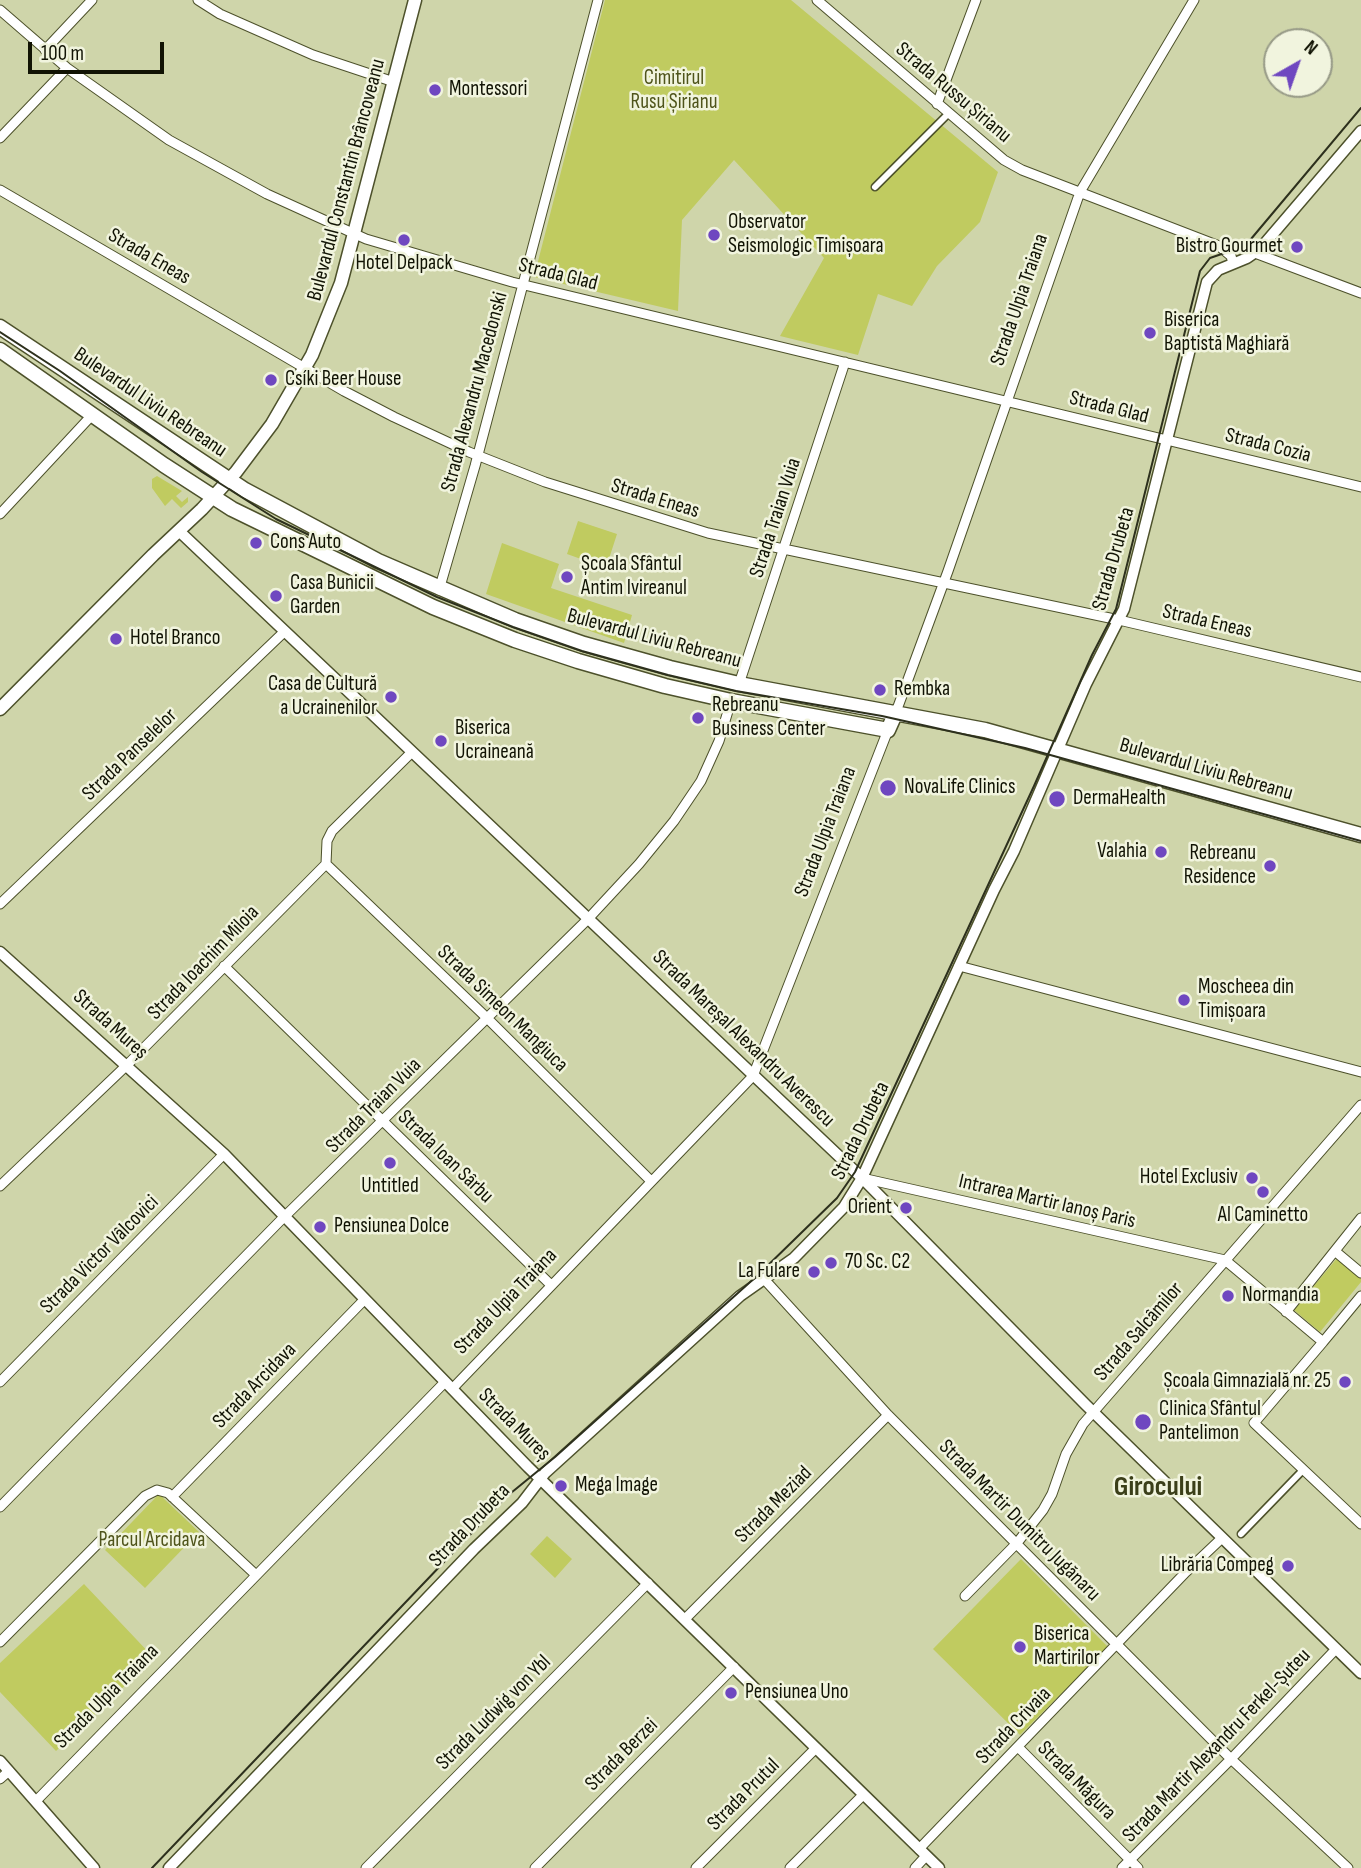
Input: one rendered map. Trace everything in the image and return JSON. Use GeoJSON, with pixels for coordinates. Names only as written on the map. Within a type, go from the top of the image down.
{"type":"FeatureCollection","features":[{"type":"Feature","properties":{"kind":"main road","name":"Bulevardul Constantin Brâncoveanu"},"geometry":{"type":"LineString","coordinates":[[0,709],[212,498],[272,424],[305,368],[338,293],[415,0]]}},
{"type":"Feature","properties":{"kind":"main road","name":"Bulevardul Liviu Rebreanu"},"geometry":{"type":"LineString","coordinates":[[0,327],[228,480],[337,541],[439,590],[515,621],[670,668],[739,684],[985,730],[1361,835]]}},
{"type":"Feature","properties":{"kind":"main road","name":"Bulevardul Liviu Rebreanu"},"geometry":{"type":"LineString","coordinates":[[0,350],[212,498],[363,575],[433,607],[514,640],[652,682],[731,701],[888,730]]}},
{"type":"Feature","properties":{"kind":"main road","name":"Strada Ulpia Traiana"},"geometry":{"type":"LineString","coordinates":[[888,730],[896,712]]}},
{"type":"Feature","properties":{"kind":"street"},"geometry":{"type":"LineString","coordinates":[[45,50],[92,0]]}},
{"type":"Feature","properties":{"kind":"street"},"geometry":{"type":"LineString","coordinates":[[198,0],[220,14],[313,55],[394,82]]}},
{"type":"Feature","properties":{"kind":"street","name":"Strada Alexandru Macedonski"},"geometry":{"type":"LineString","coordinates":[[439,590],[478,456],[598,0]]}},
{"type":"Feature","properties":{"kind":"street","name":"Strada Russu Șirianu"},"geometry":{"type":"LineString","coordinates":[[817,0],[1004,160],[1021,170],[1219,246],[1231,256],[1233,263]]}},
{"type":"Feature","properties":{"kind":"street"},"geometry":{"type":"LineString","coordinates":[[937,104],[976,0]]}},
{"type":"Feature","properties":{"kind":"street","name":"Strada Ulpia Traiana"},"geometry":{"type":"LineString","coordinates":[[896,712],[944,583],[1080,192],[1194,0]]}},
{"type":"Feature","properties":{"kind":"street","name":"Strada Glad"},"geometry":{"type":"LineString","coordinates":[[0,10],[68,68],[169,140],[267,194],[355,234],[522,284],[1166,440]]}},
{"type":"Feature","properties":{"kind":"street"},"geometry":{"type":"LineString","coordinates":[[0,138],[68,68]]}},
{"type":"Feature","properties":{"kind":"street"},"geometry":{"type":"LineString","coordinates":[[875,187],[949,114]]}},
{"type":"Feature","properties":{"kind":"street"},"geometry":{"type":"LineString","coordinates":[[1361,131],[1255,253],[1361,293]]}},
{"type":"Feature","properties":{"kind":"street","name":"Strada Eneas"},"geometry":{"type":"LineString","coordinates":[[0,190],[394,417],[478,456],[545,482],[708,533],[1119,620],[1361,677]]}},
{"type":"Feature","properties":{"kind":"street","name":"Strada Drubeta"},"geometry":{"type":"LineString","coordinates":[[169,1868],[474,1549],[522,1503],[540,1479],[740,1296],[794,1258],[844,1207],[862,1178],[958,965],[1014,851],[1086,684],[1124,609],[1203,291],[1212,275],[1255,253]]}},
{"type":"Feature","properties":{"kind":"street","name":"Strada Traian Vuia"},"geometry":{"type":"LineString","coordinates":[[739,684],[845,362]]}},
{"type":"Feature","properties":{"kind":"street"},"geometry":{"type":"LineString","coordinates":[[0,514],[93,414]]}},
{"type":"Feature","properties":{"kind":"street","name":"Strada Cozia"},"geometry":{"type":"LineString","coordinates":[[1166,440],[1361,487]]}},
{"type":"Feature","properties":{"kind":"street","name":"Strada Mareșal Alexandru Averescu"},"geometry":{"type":"LineString","coordinates":[[179,531],[862,1178],[1093,1412],[1361,1672]]}},
{"type":"Feature","properties":{"kind":"street","name":"Strada Panselelor"},"geometry":{"type":"LineString","coordinates":[[0,904],[284,632]]}},
{"type":"Feature","properties":{"kind":"street","name":"Strada Traian Vuia"},"geometry":{"type":"LineString","coordinates":[[0,1507],[285,1218],[588,919],[639,864],[674,821],[701,781],[719,741],[731,701]]}},
{"type":"Feature","properties":{"kind":"street","name":"Strada Ulpia Traiana"},"geometry":{"type":"LineString","coordinates":[[36,1801],[256,1575],[551,1285],[752,1076],[888,730]]}},
{"type":"Feature","properties":{"kind":"street"},"geometry":{"type":"LineString","coordinates":[[326,864],[327,841],[332,831],[412,752]]}},
{"type":"Feature","properties":{"kind":"street","name":"Strada Ioachim Miloia"},"geometry":{"type":"LineString","coordinates":[[0,1186],[127,1066],[326,864]]}},
{"type":"Feature","properties":{"kind":"street","name":"Strada Simeon Mangiuca"},"geometry":{"type":"LineString","coordinates":[[326,864],[652,1181]]}},
{"type":"Feature","properties":{"kind":"street","name":"Strada Mureș"},"geometry":{"type":"LineString","coordinates":[[0,951],[224,1154],[540,1479],[939,1868]]}},
{"type":"Feature","properties":{"kind":"street"},"geometry":{"type":"LineString","coordinates":[[958,965],[1361,1072]]}},
{"type":"Feature","properties":{"kind":"street","name":"Strada Ioan Sârbu"},"geometry":{"type":"LineString","coordinates":[[224,966],[551,1285]]}},
{"type":"Feature","properties":{"kind":"street","name":"Strada Salcâmilor"},"geometry":{"type":"LineString","coordinates":[[965,1595],[1017,1543],[1043,1510],[1073,1438],[1093,1412],[1361,1105]]}},
{"type":"Feature","properties":{"kind":"street","name":"Strada Victor Vâlcovici"},"geometry":{"type":"LineString","coordinates":[[0,1382],[224,1154]]}},
{"type":"Feature","properties":{"kind":"street","name":"Intrarea Martir Ianoș Paris"},"geometry":{"type":"LineString","coordinates":[[862,1178],[1225,1260]]}},
{"type":"Feature","properties":{"kind":"street"},"geometry":{"type":"LineString","coordinates":[[1286,1312],[1361,1218]]}},
{"type":"Feature","properties":{"kind":"street"},"geometry":{"type":"LineString","coordinates":[[1336,1252],[1361,1273]]}},
{"type":"Feature","properties":{"kind":"street"},"geometry":{"type":"LineString","coordinates":[[1225,1260],[1323,1342]]}},
{"type":"Feature","properties":{"kind":"street","name":"Strada Martir Dumitru Jugănaru"},"geometry":{"type":"LineString","coordinates":[[764,1279],[888,1415],[1231,1759],[1348,1868]]}},
{"type":"Feature","properties":{"kind":"street"},"geometry":{"type":"LineString","coordinates":[[1361,1296],[1254,1423],[1361,1524]]}},
{"type":"Feature","properties":{"kind":"street","name":"Strada Arcidava"},"geometry":{"type":"LineString","coordinates":[[172,1497],[364,1300]]}},
{"type":"Feature","properties":{"kind":"street","name":"Strada Meziad"},"geometry":{"type":"LineString","coordinates":[[685,1619],[888,1415]]}},
{"type":"Feature","properties":{"kind":"street"},"geometry":{"type":"LineString","coordinates":[[1241,1534],[1303,1470]]}},
{"type":"Feature","properties":{"kind":"street"},"geometry":{"type":"LineString","coordinates":[[0,1642],[145,1496],[158,1490],[172,1497],[256,1575]]}},
{"type":"Feature","properties":{"kind":"street","name":"Strada Crivaia"},"geometry":{"type":"LineString","coordinates":[[915,1868],[923,1852],[1018,1747],[1222,1538]]}},
{"type":"Feature","properties":{"kind":"street","name":"Strada Ludwig von Ybl"},"geometry":{"type":"LineString","coordinates":[[366,1868],[648,1583]]}},
{"type":"Feature","properties":{"kind":"street","name":"Strada Martir Alexandru Ferkel-Șuteu"},"geometry":{"type":"LineString","coordinates":[[1122,1868],[1336,1649]]}},
{"type":"Feature","properties":{"kind":"street","name":"Strada Berzei"},"geometry":{"type":"LineString","coordinates":[[534,1868],[734,1667]]}},
{"type":"Feature","properties":{"kind":"street","name":"Strada Măgura"},"geometry":{"type":"LineString","coordinates":[[1018,1747],[1138,1868]]}},
{"type":"Feature","properties":{"kind":"street","name":"Strada Prutul"},"geometry":{"type":"LineString","coordinates":[[696,1868],[816,1748]]}},
{"type":"Feature","properties":{"kind":"street"},"geometry":{"type":"LineString","coordinates":[[0,1761],[5,1775],[36,1801],[94,1868]]}},
{"type":"Feature","properties":{"kind":"street"},"geometry":{"type":"LineString","coordinates":[[790,1868],[863,1795]]}},
{"type":"Feature","properties":{"kind":"green space","name":"Cimitirul Rusu Șirianu"},"geometry":{"type":"Polygon","coordinates":[[[605,0],[791,0],[998,172],[980,222],[937,266],[912,306],[878,294],[858,355],[780,336],[824,258],[734,160],[682,220],[678,311],[534,277],[605,0]]]}},
{"type":"Feature","properties":{"kind":"green space"},"geometry":{"type":"Polygon","coordinates":[[[157,476],[182,491],[176,496],[182,502],[188,497],[188,502],[181,508],[172,499],[165,506],[152,488],[152,479],[157,476]]]}},
{"type":"Feature","properties":{"kind":"green space"},"geometry":{"type":"Polygon","coordinates":[[[578,521],[617,534],[606,568],[567,554],[578,521]]]}},
{"type":"Feature","properties":{"kind":"green space"},"geometry":{"type":"Polygon","coordinates":[[[502,543],[559,564],[551,588],[632,615],[624,643],[486,594],[502,543]]]}},
{"type":"Feature","properties":{"kind":"green space"},"geometry":{"type":"Polygon","coordinates":[[[1338,1257],[1361,1276],[1361,1282],[1320,1332],[1294,1310],[1338,1257]]]}},
{"type":"Feature","properties":{"kind":"green space","name":"Parcul Arcidava"},"geometry":{"type":"Polygon","coordinates":[[[159,1494],[199,1532],[145,1588],[105,1550],[159,1494]]]}},
{"type":"Feature","properties":{"kind":"green space"},"geometry":{"type":"Polygon","coordinates":[[[547,1536],[572,1559],[555,1578],[530,1554],[547,1536]]]}},
{"type":"Feature","properties":{"kind":"green space"},"geometry":{"type":"Polygon","coordinates":[[[1021,1559],[1108,1647],[1020,1735],[933,1649],[1021,1559]]]}},
{"type":"Feature","properties":{"kind":"green space"},"geometry":{"type":"Polygon","coordinates":[[[84,1584],[154,1658],[56,1751],[0,1692],[0,1663],[84,1584]]]}},
{"type":"Feature","properties":{"kind":"tram line"},"geometry":{"type":"LineString","coordinates":[[152,1868],[506,1497],[555,1457],[758,1275],[837,1198],[855,1172],[1092,655],[1116,609],[1200,271],[1210,258],[1239,248],[1251,239],[1361,108]]}},
{"type":"Feature","properties":{"kind":"tram line"},"geometry":{"type":"LineString","coordinates":[[0,332],[60,371],[202,472],[276,519],[437,597],[513,627],[582,651],[668,675],[736,691],[882,716],[1025,748],[1361,841]]}},
{"type":"Feature","properties":{"kind":"place","name":"Montessori"},"geometry":{"type":"Point","coordinates":[435,90]}},
{"type":"Feature","properties":{"kind":"place","name":"Observator Seismologic Timișoara"},"geometry":{"type":"Point","coordinates":[714,235]}},
{"type":"Feature","properties":{"kind":"place","name":"Hotel Delpack"},"geometry":{"type":"Point","coordinates":[404,240]}},
{"type":"Feature","properties":{"kind":"place","name":"Bistro Gourmet"},"geometry":{"type":"Point","coordinates":[1297,247]}},
{"type":"Feature","properties":{"kind":"place","name":"Biserica Baptistă Maghiară"},"geometry":{"type":"Point","coordinates":[1150,333]}},
{"type":"Feature","properties":{"kind":"place","name":"Csíki Beer House"},"geometry":{"type":"Point","coordinates":[271,380]}},
{"type":"Feature","properties":{"kind":"place","name":"Cons Auto"},"geometry":{"type":"Point","coordinates":[256,543]}},
{"type":"Feature","properties":{"kind":"place","name":"Școala Sfântul Antim Ivireanul"},"geometry":{"type":"Point","coordinates":[567,577]}},
{"type":"Feature","properties":{"kind":"place","name":"Casa Bunicii Garden"},"geometry":{"type":"Point","coordinates":[276,596]}},
{"type":"Feature","properties":{"kind":"place","name":"Hotel Branco"},"geometry":{"type":"Point","coordinates":[116,639]}},
{"type":"Feature","properties":{"kind":"place","name":"Rembka"},"geometry":{"type":"Point","coordinates":[880,690]}},
{"type":"Feature","properties":{"kind":"place","name":"Casa de Cultură a Ucrainenilor"},"geometry":{"type":"Point","coordinates":[391,697]}},
{"type":"Feature","properties":{"kind":"place","name":"Rebreanu Business Center"},"geometry":{"type":"Point","coordinates":[698,718]}},
{"type":"Feature","properties":{"kind":"place","name":"Biserica Ucraineană"},"geometry":{"type":"Point","coordinates":[441,741]}},
{"type":"Feature","properties":{"kind":"place","name":"NovaLife Clinics"},"geometry":{"type":"Point","coordinates":[888,788]}},
{"type":"Feature","properties":{"kind":"place","name":"DermaHealth"},"geometry":{"type":"Point","coordinates":[1057,799]}},
{"type":"Feature","properties":{"kind":"place","name":"Valahia"},"geometry":{"type":"Point","coordinates":[1161,852]}},
{"type":"Feature","properties":{"kind":"place","name":"Rebreanu Residence"},"geometry":{"type":"Point","coordinates":[1270,866]}},
{"type":"Feature","properties":{"kind":"place","name":"Moscheea din Timișoara"},"geometry":{"type":"Point","coordinates":[1184,1000]}},
{"type":"Feature","properties":{"kind":"place","name":"Untitled"},"geometry":{"type":"Point","coordinates":[390,1163]}},
{"type":"Feature","properties":{"kind":"place","name":"Hotel Exclusiv"},"geometry":{"type":"Point","coordinates":[1252,1178]}},
{"type":"Feature","properties":{"kind":"place","name":"Al Caminetto"},"geometry":{"type":"Point","coordinates":[1263,1192]}},
{"type":"Feature","properties":{"kind":"place","name":"Orient"},"geometry":{"type":"Point","coordinates":[906,1208]}},
{"type":"Feature","properties":{"kind":"place","name":"Pensiunea Dolce"},"geometry":{"type":"Point","coordinates":[320,1227]}},
{"type":"Feature","properties":{"kind":"place","name":"70 Sc. C2"},"geometry":{"type":"Point","coordinates":[831,1263]}},
{"type":"Feature","properties":{"kind":"place","name":"La Fulare"},"geometry":{"type":"Point","coordinates":[814,1272]}},
{"type":"Feature","properties":{"kind":"place","name":"Normandia"},"geometry":{"type":"Point","coordinates":[1228,1296]}},
{"type":"Feature","properties":{"kind":"place","name":"Școala Gimnazială nr. 25"},"geometry":{"type":"Point","coordinates":[1345,1382]}},
{"type":"Feature","properties":{"kind":"place","name":"Clinica Sfântul Pantelimon"},"geometry":{"type":"Point","coordinates":[1143,1422]}},
{"type":"Feature","properties":{"kind":"place","name":"Mega Image"},"geometry":{"type":"Point","coordinates":[561,1486]}},
{"type":"Feature","properties":{"kind":"place","name":"Librăria Compeg"},"geometry":{"type":"Point","coordinates":[1288,1566]}},
{"type":"Feature","properties":{"kind":"place","name":"Biserica Martirilor"},"geometry":{"type":"Point","coordinates":[1020,1647]}},
{"type":"Feature","properties":{"kind":"place","name":"Pensiunea Uno"},"geometry":{"type":"Point","coordinates":[731,1693]}},
{"type":"Feature","properties":{"kind":"district","name":"Girocului"},"geometry":{"type":"Point","coordinates":[1158,1488]}}]}
